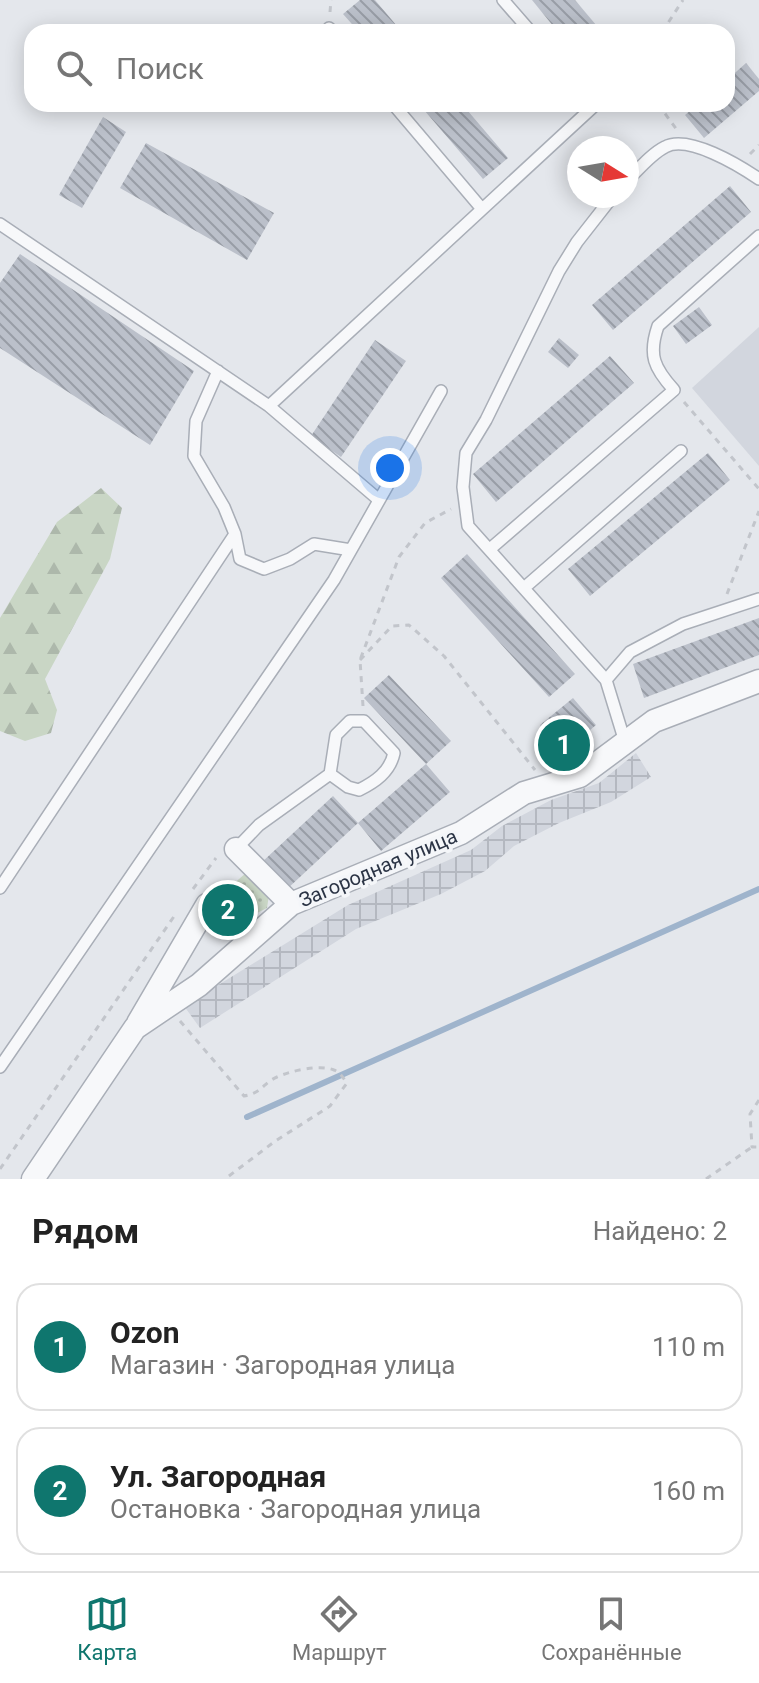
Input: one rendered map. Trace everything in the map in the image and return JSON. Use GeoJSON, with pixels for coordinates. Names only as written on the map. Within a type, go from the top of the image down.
{"type":"FeatureCollection","features":[{"type":"Feature","properties":{"kind":"street","name":"Загородная улица"},"geometry":{"type":"LineString","coordinates":[[33,1179],[135,1028],[199,985],[291,904],[461,833],[524,793],[580,776],[654,721],[759,681]]}},
{"type":"Feature","properties":{"kind":"street"},"geometry":{"type":"LineString","coordinates":[[229,857],[291,904]]}},
{"type":"Feature","properties":{"kind":"street"},"geometry":{"type":"LineString","coordinates":[[135,1028],[197,901]]}},
{"type":"Feature","properties":{"kind":"lane"},"geometry":{"type":"LineString","coordinates":[[503,0],[524,24]]}},
{"type":"Feature","properties":{"kind":"lane"},"geometry":{"type":"LineString","coordinates":[[400,112],[482,209]]}},
{"type":"Feature","properties":{"kind":"lane"},"geometry":{"type":"LineString","coordinates":[[269,406],[587,112]]}},
{"type":"Feature","properties":{"kind":"lane"},"geometry":{"type":"LineString","coordinates":[[639,170],[667,145],[686,143],[739,166],[759,179]]}},
{"type":"Feature","properties":{"kind":"lane"},"geometry":{"type":"LineString","coordinates":[[604,208],[559,271],[486,420],[466,453],[463,487],[468,526],[606,680],[625,742]]}},
{"type":"Feature","properties":{"kind":"lane"},"geometry":{"type":"LineString","coordinates":[[0,224],[269,406],[379,500]]}},
{"type":"Feature","properties":{"kind":"lane"},"geometry":{"type":"LineString","coordinates":[[490,549],[674,390],[657,371],[651,344],[658,326],[759,236]]}},
{"type":"Feature","properties":{"kind":"lane"},"geometry":{"type":"LineString","coordinates":[[218,371],[196,421],[194,456],[224,507],[235,534],[240,559],[264,569],[290,559],[314,544],[351,550]]}},
{"type":"Feature","properties":{"kind":"lane"},"geometry":{"type":"LineString","coordinates":[[0,1067],[334,580],[441,391]]}},
{"type":"Feature","properties":{"kind":"lane"},"geometry":{"type":"LineString","coordinates":[[524,588],[681,451]]}},
{"type":"Feature","properties":{"kind":"lane"},"geometry":{"type":"LineString","coordinates":[[0,888],[235,534]]}},
{"type":"Feature","properties":{"kind":"lane"},"geometry":{"type":"LineString","coordinates":[[606,680],[630,652],[683,624],[759,599]]}},
{"type":"Feature","properties":{"kind":"lane"},"geometry":{"type":"LineString","coordinates":[[229,857],[259,825],[330,774],[336,735],[350,721],[364,721],[394,753],[392,765],[374,782],[359,790],[348,787],[330,774]]}},
{"type":"Feature","properties":{"kind":"path"},"geometry":{"type":"LineString","coordinates":[[667,24],[683,0]]}},
{"type":"Feature","properties":{"kind":"path"},"geometry":{"type":"LineString","coordinates":[[664,112],[686,143]]}},
{"type":"Feature","properties":{"kind":"path"},"geometry":{"type":"LineString","coordinates":[[674,390],[759,489]]}},
{"type":"Feature","properties":{"kind":"path"},"geometry":{"type":"LineString","coordinates":[[364,721],[360,660],[399,557],[425,523],[465,501]]}},
{"type":"Feature","properties":{"kind":"path"},"geometry":{"type":"LineString","coordinates":[[720,612],[759,511]]}},
{"type":"Feature","properties":{"kind":"path"},"geometry":{"type":"LineString","coordinates":[[360,660],[392,626],[409,625],[444,656],[547,786]]}},
{"type":"Feature","properties":{"kind":"path"},"geometry":{"type":"LineString","coordinates":[[197,901],[215,857],[229,857]]}},
{"type":"Feature","properties":{"kind":"path"},"geometry":{"type":"LineString","coordinates":[[0,1169],[179,909]]}},
{"type":"Feature","properties":{"kind":"path"},"geometry":{"type":"LineString","coordinates":[[167,1006],[244,1096],[256,1094],[275,1077],[306,1070],[327,1068],[337,1071],[347,1083],[330,1106],[274,1142],[225,1179]]}},
{"type":"Feature","properties":{"kind":"path"},"geometry":{"type":"LineString","coordinates":[[752,1147],[750,1114],[759,1100]]}},
{"type":"Feature","properties":{"kind":"path"},"geometry":{"type":"LineString","coordinates":[[706,1179],[752,1147],[759,1147]]}},
{"type":"Feature","properties":{"kind":"shaded area"},"geometry":{"type":"Polygon","coordinates":[[[759,327],[759,466],[692,388],[759,327]]]}},
{"type":"Feature","properties":{"kind":"shaded area"},"geometry":{"type":"Polygon","coordinates":[[[636,753],[651,777],[611,802],[514,846],[485,871],[441,894],[356,929],[200,1028],[184,1006],[348,905],[471,850],[502,826],[551,800],[599,783],[636,753]]]}},
{"type":"Feature","properties":{"kind":"green space"},"geometry":{"type":"Polygon","coordinates":[[[101,488],[122,508],[110,559],[45,679],[57,710],[51,733],[25,741],[0,731],[0,618],[57,522],[101,488]]]}},
{"type":"Feature","properties":{"kind":"green space"},"geometry":{"type":"Polygon","coordinates":[[[247,872],[269,895],[267,908],[255,914],[230,887],[247,872]]]}},
{"type":"Feature","properties":{"kind":"building"},"geometry":{"type":"Polygon","coordinates":[[[360,0],[375,0],[395,24],[352,24],[343,14],[360,0]]]}},
{"type":"Feature","properties":{"kind":"building"},"geometry":{"type":"Polygon","coordinates":[[[532,0],[575,0],[595,24],[552,24],[532,0]]]}},
{"type":"Feature","properties":{"kind":"building"},"geometry":{"type":"Polygon","coordinates":[[[746,63],[759,79],[759,91],[735,112],[735,73],[746,63]]]}},
{"type":"Feature","properties":{"kind":"building"},"geometry":{"type":"Polygon","coordinates":[[[426,112],[469,112],[508,158],[483,179],[426,112]]]}},
{"type":"Feature","properties":{"kind":"building"},"geometry":{"type":"Polygon","coordinates":[[[689,112],[734,112],[704,138],[685,115],[689,112]]]}},
{"type":"Feature","properties":{"kind":"building"},"geometry":{"type":"Polygon","coordinates":[[[103,117],[126,132],[82,208],[59,195],[103,117]]]}},
{"type":"Feature","properties":{"kind":"building"},"geometry":{"type":"Polygon","coordinates":[[[146,143],[274,213],[247,260],[120,188],[146,143]]]}},
{"type":"Feature","properties":{"kind":"building"},"geometry":{"type":"Polygon","coordinates":[[[730,186],[751,212],[613,330],[592,305],[730,186]]]}},
{"type":"Feature","properties":{"kind":"building"},"geometry":{"type":"Polygon","coordinates":[[[20,254],[194,371],[150,445],[0,348],[0,283],[20,254]]]}},
{"type":"Feature","properties":{"kind":"building"},"geometry":{"type":"Polygon","coordinates":[[[699,307],[712,325],[686,344],[673,326],[699,307]]]}},
{"type":"Feature","properties":{"kind":"building"},"geometry":{"type":"Polygon","coordinates":[[[559,338],[579,355],[568,368],[548,352],[559,338]]]}},
{"type":"Feature","properties":{"kind":"building"},"geometry":{"type":"Polygon","coordinates":[[[375,340],[406,361],[341,457],[311,436],[375,340]]]}},
{"type":"Feature","properties":{"kind":"building"},"geometry":{"type":"Polygon","coordinates":[[[610,356],[634,383],[496,502],[473,474],[610,356]]]}},
{"type":"Feature","properties":{"kind":"building"},"geometry":{"type":"Polygon","coordinates":[[[708,453],[730,480],[590,596],[568,569],[708,453]]]}},
{"type":"Feature","properties":{"kind":"building"},"geometry":{"type":"Polygon","coordinates":[[[467,554],[575,674],[549,697],[441,578],[467,554]]]}},
{"type":"Feature","properties":{"kind":"building"},"geometry":{"type":"Polygon","coordinates":[[[759,618],[759,655],[644,698],[633,664],[759,618]]]}},
{"type":"Feature","properties":{"kind":"building"},"geometry":{"type":"Polygon","coordinates":[[[389,675],[451,741],[426,764],[364,698],[389,675]]]}},
{"type":"Feature","properties":{"kind":"building"},"geometry":{"type":"Polygon","coordinates":[[[573,698],[596,725],[563,753],[540,725],[573,698]]]}},
{"type":"Feature","properties":{"kind":"building"},"geometry":{"type":"Polygon","coordinates":[[[426,764],[450,792],[381,851],[358,823],[426,764]]]}},
{"type":"Feature","properties":{"kind":"building"},"geometry":{"type":"Polygon","coordinates":[[[333,796],[358,823],[286,890],[261,863],[333,796]]]}},
{"type":"Feature","properties":{"kind":"waterway"},"geometry":{"type":"LineString","coordinates":[[247,1117],[759,889]]}},
{"type":"Feature","properties":{"kind":"place","name":"Ozon"},"geometry":{"type":"Point","coordinates":[564,745]}},
{"type":"Feature","properties":{"kind":"place","name":"Ул. Загородная"},"geometry":{"type":"Point","coordinates":[228,910]}}]}
